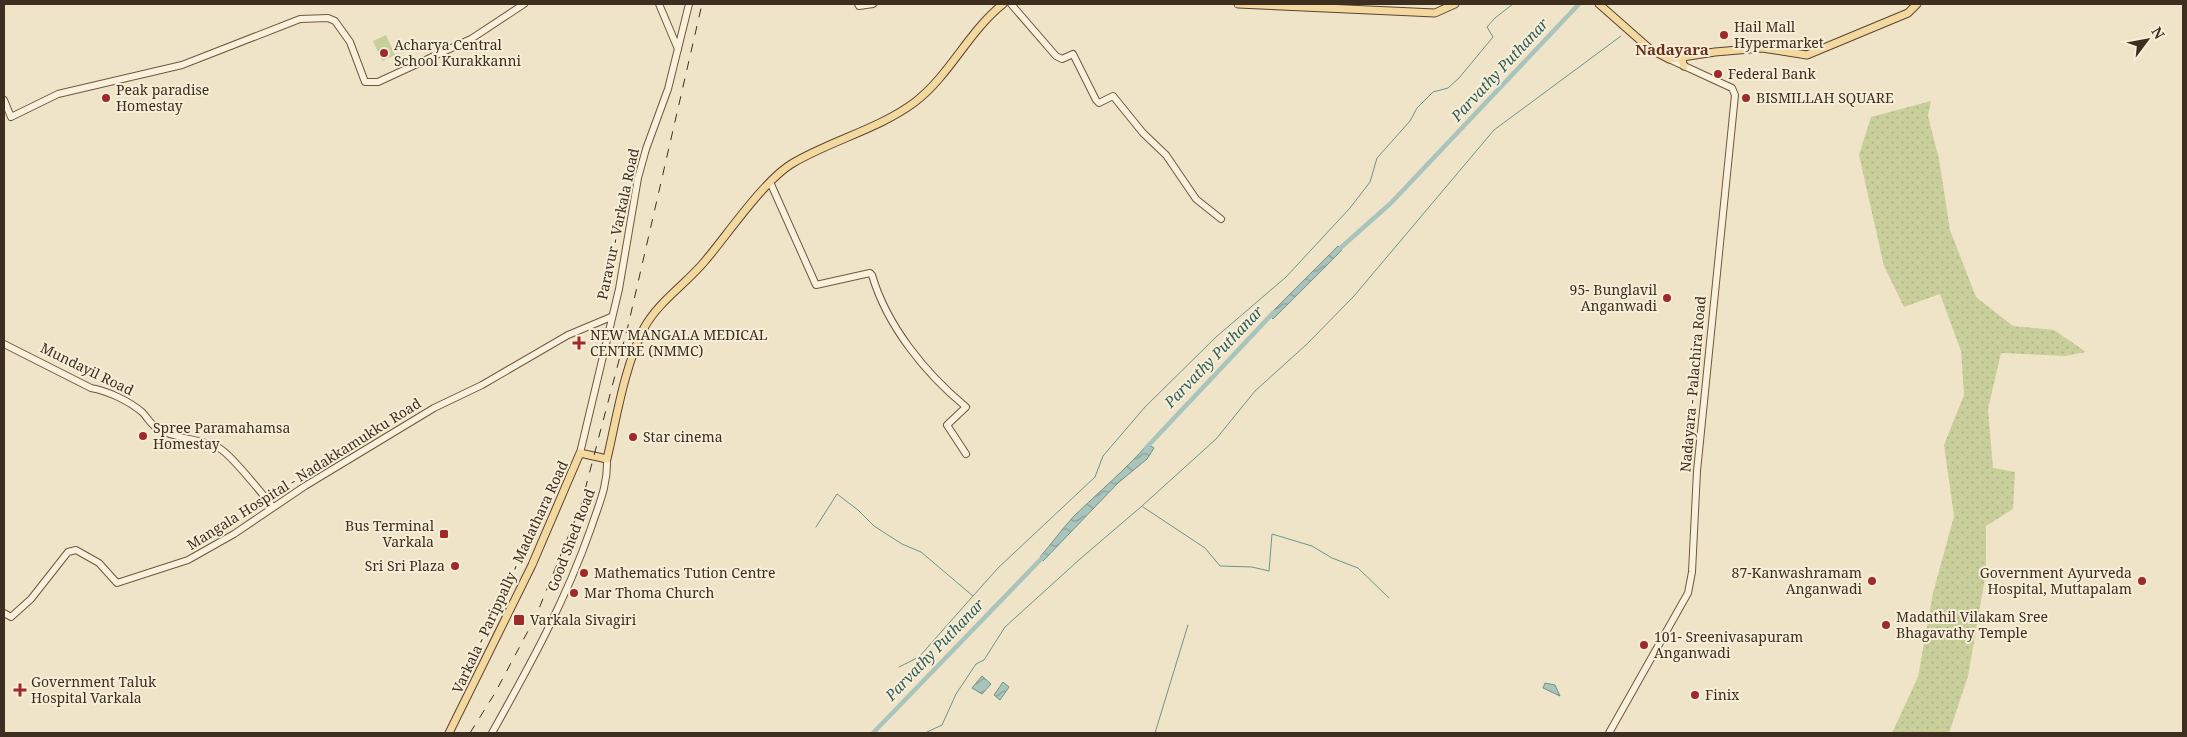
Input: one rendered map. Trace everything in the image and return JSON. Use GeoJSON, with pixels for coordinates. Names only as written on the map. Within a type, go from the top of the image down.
{"type":"FeatureCollection","features":[{"type":"Feature","properties":{"kind":"main road"},"geometry":{"type":"LineString","coordinates":[[4,100],[11,117],[58,94],[182,65],[300,19],[328,18],[335,21],[350,42],[365,82],[378,82],[471,39],[524,4]]}},
{"type":"Feature","properties":{"kind":"main road"},"geometry":{"type":"LineString","coordinates":[[659,4],[678,49]]}},
{"type":"Feature","properties":{"kind":"main road","name":"Paravur - Varkala Road"},"geometry":{"type":"LineString","coordinates":[[580,453],[619,288],[631,216],[646,149],[668,90],[689,4]]}},
{"type":"Feature","properties":{"kind":"main road"},"geometry":{"type":"LineString","coordinates":[[858,4],[859,6],[872,4]]}},
{"type":"Feature","properties":{"kind":"main road"},"geometry":{"type":"LineString","coordinates":[[607,459],[624,384],[644,328],[657,309],[705,262],[770,182],[793,163],[890,118],[915,101],[943,74],[982,23],[1003,4]]}},
{"type":"Feature","properties":{"kind":"main road"},"geometry":{"type":"LineString","coordinates":[[1011,4],[1056,56],[1062,59],[1073,54],[1096,100],[1099,103],[1113,96],[1142,133],[1166,155],[1196,199],[1221,219]]}},
{"type":"Feature","properties":{"kind":"main road"},"geometry":{"type":"LineString","coordinates":[[1238,4],[1435,13],[1456,4]]}},
{"type":"Feature","properties":{"kind":"main road"},"geometry":{"type":"LineString","coordinates":[[1599,4],[1650,49],[1669,59],[1762,48],[1808,54],[1908,13],[1917,4]]}},
{"type":"Feature","properties":{"kind":"main road"},"geometry":{"type":"LineString","coordinates":[[1684,57],[1682,61],[1684,66]]}},
{"type":"Feature","properties":{"kind":"main road","name":"Nadayara - Palachira Road"},"geometry":{"type":"LineString","coordinates":[[1609,733],[1688,593],[1692,572],[1698,461],[1735,94],[1732,88],[1669,59]]}},
{"type":"Feature","properties":{"kind":"main road"},"geometry":{"type":"LineString","coordinates":[[770,182],[816,284],[870,273],[872,275],[879,298],[912,349],[936,379],[966,407],[947,425],[966,454]]}},
{"type":"Feature","properties":{"kind":"main road","name":"Mangala Hospital - Nadakkamukku Road"},"geometry":{"type":"LineString","coordinates":[[4,613],[11,618],[31,599],[68,552],[76,550],[98,563],[116,582],[188,560],[234,534],[273,507],[434,408],[482,385],[568,335],[611,317]]}},
{"type":"Feature","properties":{"kind":"main road","name":"Mundayil Road"},"geometry":{"type":"LineString","coordinates":[[4,344],[20,350],[91,388],[104,390],[134,406],[144,414],[149,423],[172,436],[220,448],[273,507]]}},
{"type":"Feature","properties":{"kind":"main road","name":"Varkala - Parippally - Madathara Road"},"geometry":{"type":"LineString","coordinates":[[449,733],[532,565],[580,453],[607,459]]}},
{"type":"Feature","properties":{"kind":"main road","name":"Good Shed Road"},"geometry":{"type":"LineString","coordinates":[[492,733],[544,637],[580,559],[607,480],[607,459]]}},
{"type":"Feature","properties":{"kind":"green space"},"geometry":{"type":"Polygon","coordinates":[[[386,35],[395,55],[382,61],[373,41],[386,35]]]}},
{"type":"Feature","properties":{"kind":"green space"},"geometry":{"type":"Polygon","coordinates":[[[1931,101],[1928,116],[1939,159],[1950,230],[1976,297],[2013,326],[2054,330],[2086,352],[2065,356],[2001,353],[1988,409],[1993,468],[2015,472],[2013,509],[1986,526],[1986,572],[1968,676],[1949,733],[1892,733],[1918,677],[1933,593],[1954,516],[1944,445],[1964,395],[1961,351],[1940,294],[1904,307],[1884,266],[1859,155],[1871,117],[1931,101]]]}},
{"type":"Feature","properties":{"kind":"water"},"geometry":{"type":"Polygon","coordinates":[[[1338,246],[1342,250],[1273,319],[1269,315],[1338,246]]]}},
{"type":"Feature","properties":{"kind":"water"},"geometry":{"type":"Polygon","coordinates":[[[1148,444],[1154,448],[1147,459],[1118,483],[1043,561],[1040,557],[1074,516],[1148,444]]]}},
{"type":"Feature","properties":{"kind":"water"},"geometry":{"type":"Polygon","coordinates":[[[982,676],[991,684],[982,694],[972,688],[982,676]]]}},
{"type":"Feature","properties":{"kind":"water"},"geometry":{"type":"Polygon","coordinates":[[[1003,682],[1009,687],[1000,700],[994,695],[1003,682]]]}},
{"type":"Feature","properties":{"kind":"water"},"geometry":{"type":"Polygon","coordinates":[[[1545,683],[1555,685],[1560,696],[1543,688],[1545,683]]]}},
{"type":"Feature","properties":{"kind":"waterway"},"geometry":{"type":"LineString","coordinates":[[816,527],[837,494],[858,510],[874,526],[902,544],[921,552],[973,596],[998,568],[1095,477],[1103,456],[1145,407],[1216,337],[1286,277],[1350,208],[1370,182],[1377,158],[1410,121],[1417,108],[1433,92],[1448,88],[1459,78],[1493,37],[1487,27],[1513,4]]}},
{"type":"Feature","properties":{"kind":"waterway","name":"Parvathy Puthanar"},"geometry":{"type":"LineString","coordinates":[[1337,251],[1391,203],[1579,4]]}},
{"type":"Feature","properties":{"kind":"waterway"},"geometry":{"type":"LineString","coordinates":[[925,733],[942,725],[956,694],[976,664],[984,660],[1005,627],[1216,439],[1255,391],[1307,344],[1354,296],[1494,130],[1621,36]]}},
{"type":"Feature","properties":{"kind":"waterway","name":"Parvathy Puthanar"},"geometry":{"type":"LineString","coordinates":[[1146,448],[1274,312]]}},
{"type":"Feature","properties":{"kind":"waterway"},"geometry":{"type":"LineString","coordinates":[[1143,507],[1205,548],[1220,566],[1252,567],[1269,571],[1272,534],[1312,546],[1332,558],[1358,568],[1389,598]]}},
{"type":"Feature","properties":{"kind":"waterway","name":"Parvathy Puthanar"},"geometry":{"type":"LineString","coordinates":[[873,733],[1044,556]]}},
{"type":"Feature","properties":{"kind":"waterway"},"geometry":{"type":"LineString","coordinates":[[899,667],[919,657],[973,596]]}},
{"type":"Feature","properties":{"kind":"waterway"},"geometry":{"type":"LineString","coordinates":[[1155,733],[1188,625]]}},
{"type":"Feature","properties":{"kind":"railway"},"geometry":{"type":"LineString","coordinates":[[470,733],[495,693],[536,616],[581,505],[628,326],[702,4]]}},
{"type":"Feature","properties":{"kind":"place","name":"Hail Mall Hypermarket"},"geometry":{"type":"Point","coordinates":[1724,35]}},
{"type":"Feature","properties":{"kind":"place","name":"Acharya Central School Kurakkanni"},"geometry":{"type":"Point","coordinates":[384,53]}},
{"type":"Feature","properties":{"kind":"place","name":"Federal Bank"},"geometry":{"type":"Point","coordinates":[1718,74]}},
{"type":"Feature","properties":{"kind":"place","name":"Peak paradise Homestay"},"geometry":{"type":"Point","coordinates":[106,98]}},
{"type":"Feature","properties":{"kind":"place","name":"BISMILLAH SQUARE"},"geometry":{"type":"Point","coordinates":[1746,98]}},
{"type":"Feature","properties":{"kind":"place","name":"95- Bunglavil Anganwadi"},"geometry":{"type":"Point","coordinates":[1667,298]}},
{"type":"Feature","properties":{"kind":"place","name":"NEW MANGALA MEDICAL CENTRE (NMMC)"},"geometry":{"type":"Point","coordinates":[579,343]}},
{"type":"Feature","properties":{"kind":"place","name":"Spree Paramahamsa Homestay"},"geometry":{"type":"Point","coordinates":[143,436]}},
{"type":"Feature","properties":{"kind":"place","name":"Star cinema"},"geometry":{"type":"Point","coordinates":[633,437]}},
{"type":"Feature","properties":{"kind":"place","name":"Bus Terminal Varkala"},"geometry":{"type":"Point","coordinates":[444,534]}},
{"type":"Feature","properties":{"kind":"place","name":"Sri Sri Plaza"},"geometry":{"type":"Point","coordinates":[455,566]}},
{"type":"Feature","properties":{"kind":"place","name":"Mathematics Tution Centre"},"geometry":{"type":"Point","coordinates":[584,573]}},
{"type":"Feature","properties":{"kind":"place","name":"87-Kanwashramam Anganwadi"},"geometry":{"type":"Point","coordinates":[1872,581]}},
{"type":"Feature","properties":{"kind":"place","name":"Government Ayurveda Hospital, Muttapalam"},"geometry":{"type":"Point","coordinates":[2142,581]}},
{"type":"Feature","properties":{"kind":"place","name":"Mar Thoma Church"},"geometry":{"type":"Point","coordinates":[574,593]}},
{"type":"Feature","properties":{"kind":"place","name":"Varkala Sivagiri"},"geometry":{"type":"Point","coordinates":[519,620]}},
{"type":"Feature","properties":{"kind":"place","name":"Madathil Vilakam Sree Bhagavathy Temple"},"geometry":{"type":"Point","coordinates":[1886,625]}},
{"type":"Feature","properties":{"kind":"place","name":"101- Sreenivasapuram Anganwadi"},"geometry":{"type":"Point","coordinates":[1644,645]}},
{"type":"Feature","properties":{"kind":"place","name":"Government Taluk Hospital Varkala"},"geometry":{"type":"Point","coordinates":[20,690]}},
{"type":"Feature","properties":{"kind":"place","name":"Finix"},"geometry":{"type":"Point","coordinates":[1695,695]}},
{"type":"Feature","properties":{"kind":"district","name":"Nadayara"},"geometry":{"type":"Point","coordinates":[1672,50]}}]}
